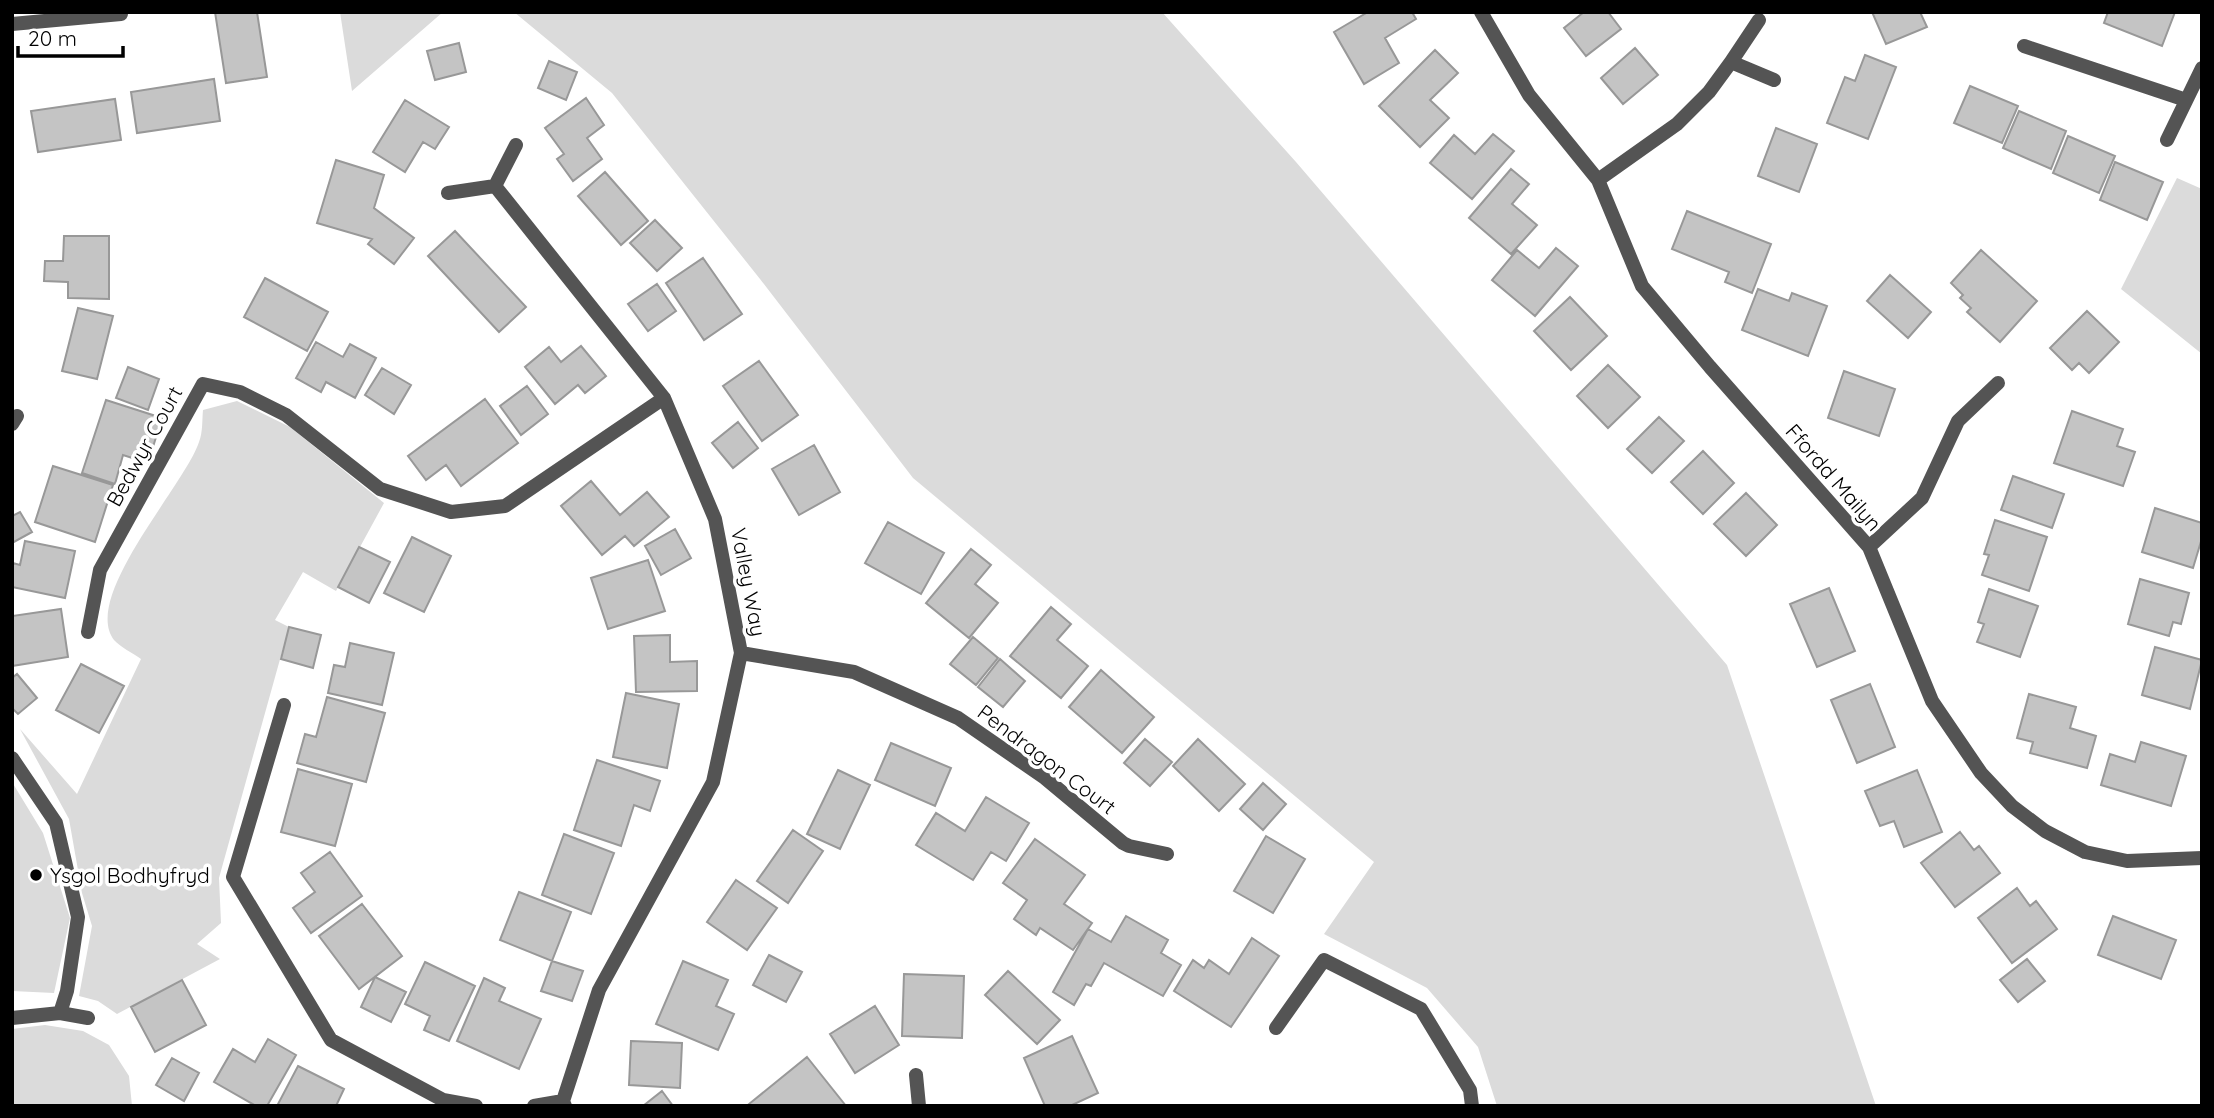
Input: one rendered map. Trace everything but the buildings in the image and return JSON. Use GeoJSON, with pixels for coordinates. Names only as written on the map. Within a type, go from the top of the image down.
{"type":"FeatureCollection","features":[{"type":"Feature","properties":{"kind":"street","name":"Ffordd Mailyn"},"geometry":{"type":"LineString","coordinates":[[1481,12],[1529,95],[1598,180],[1642,286],[1869,547],[1932,701],[1981,773],[2012,806],[2045,831],[2085,852],[2127,860],[2202,858]]}},
{"type":"Feature","properties":{"kind":"street"},"geometry":{"type":"LineString","coordinates":[[12,24],[121,14]]}},
{"type":"Feature","properties":{"kind":"street"},"geometry":{"type":"LineString","coordinates":[[1598,180],[1677,124],[1709,92],[1759,20]]}},
{"type":"Feature","properties":{"kind":"street"},"geometry":{"type":"LineString","coordinates":[[2024,46],[2186,100]]}},
{"type":"Feature","properties":{"kind":"street"},"geometry":{"type":"LineString","coordinates":[[1731,62],[1774,80]]}},
{"type":"Feature","properties":{"kind":"street"},"geometry":{"type":"LineString","coordinates":[[2167,140],[2202,68]]}},
{"type":"Feature","properties":{"kind":"street"},"geometry":{"type":"LineString","coordinates":[[448,193],[495,186],[516,145]]}},
{"type":"Feature","properties":{"kind":"street","name":"Valley Way"},"geometry":{"type":"LineString","coordinates":[[495,186],[664,398],[715,519],[741,653],[713,782],[599,990],[564,1103]]}},
{"type":"Feature","properties":{"kind":"street"},"geometry":{"type":"LineString","coordinates":[[1869,547],[1922,498],[1958,421],[1998,383]]}},
{"type":"Feature","properties":{"kind":"street","name":"Bedwyr Court"},"geometry":{"type":"LineString","coordinates":[[88,632],[100,570],[203,384],[240,392],[286,415],[380,489],[451,512],[505,506],[664,398]]}},
{"type":"Feature","properties":{"kind":"street","name":"Pendragon Court"},"geometry":{"type":"LineString","coordinates":[[741,653],[855,672],[958,719],[1045,778],[1123,843],[1167,854]]}},
{"type":"Feature","properties":{"kind":"street"},"geometry":{"type":"LineString","coordinates":[[284,705],[233,877],[331,1040],[443,1100],[476,1106]]}},
{"type":"Feature","properties":{"kind":"street"},"geometry":{"type":"LineString","coordinates":[[12,758],[56,823],[78,918],[67,992],[60,1013]]}},
{"type":"Feature","properties":{"kind":"street"},"geometry":{"type":"LineString","coordinates":[[1276,1028],[1324,960],[1422,1009],[1470,1090],[1472,1106]]}},
{"type":"Feature","properties":{"kind":"street"},"geometry":{"type":"LineString","coordinates":[[12,1018],[60,1013],[88,1018]]}},
{"type":"Feature","properties":{"kind":"street"},"geometry":{"type":"LineString","coordinates":[[916,1075],[919,1106]]}},
{"type":"Feature","properties":{"kind":"street"},"geometry":{"type":"LineString","coordinates":[[534,1106],[564,1103]]}},
{"type":"Feature","properties":{"kind":"shaded area"},"geometry":{"type":"Polygon","coordinates":[[[340,12],[443,12],[352,91],[340,12]]]}},
{"type":"Feature","properties":{"kind":"shaded area"},"geometry":{"type":"Polygon","coordinates":[[[514,12],[1162,12],[1296,162],[1727,665],[1876,1106],[1497,1106],[1478,1047],[1427,988],[1324,934],[1374,862],[913,478],[612,93],[514,12]]]}},
{"type":"Feature","properties":{"kind":"shaded area"},"geometry":{"type":"Polygon","coordinates":[[[2177,178],[2202,189],[2202,354],[2121,289],[2177,178]]]}},
{"type":"Feature","properties":{"kind":"shaded area"},"geometry":{"type":"Polygon","coordinates":[[[237,401],[290,427],[384,503],[336,591],[303,572],[275,620],[289,627],[219,878],[221,923],[197,944],[220,959],[117,1014],[98,1001],[79,996],[92,926],[82,893],[69,819],[20,729],[77,794],[141,659],[114,640],[108,621],[111,597],[139,541],[190,461],[200,438],[203,410],[237,401]]]}},
{"type":"Feature","properties":{"kind":"shaded area","name":"Ysgol Bodhyfryd"},"geometry":{"type":"Polygon","coordinates":[[[12,782],[43,833],[70,918],[54,993],[12,991],[12,782]]]}},
{"type":"Feature","properties":{"kind":"shaded area"},"geometry":{"type":"Polygon","coordinates":[[[45,1025],[83,1031],[109,1045],[129,1076],[132,1106],[17,1106],[12,1103],[12,1029],[45,1025]]]}},
{"type":"Feature","properties":{"kind":"place","name":"Ysgol Bodhyfryd"},"geometry":{"type":"Point","coordinates":[36,875]}}]}
